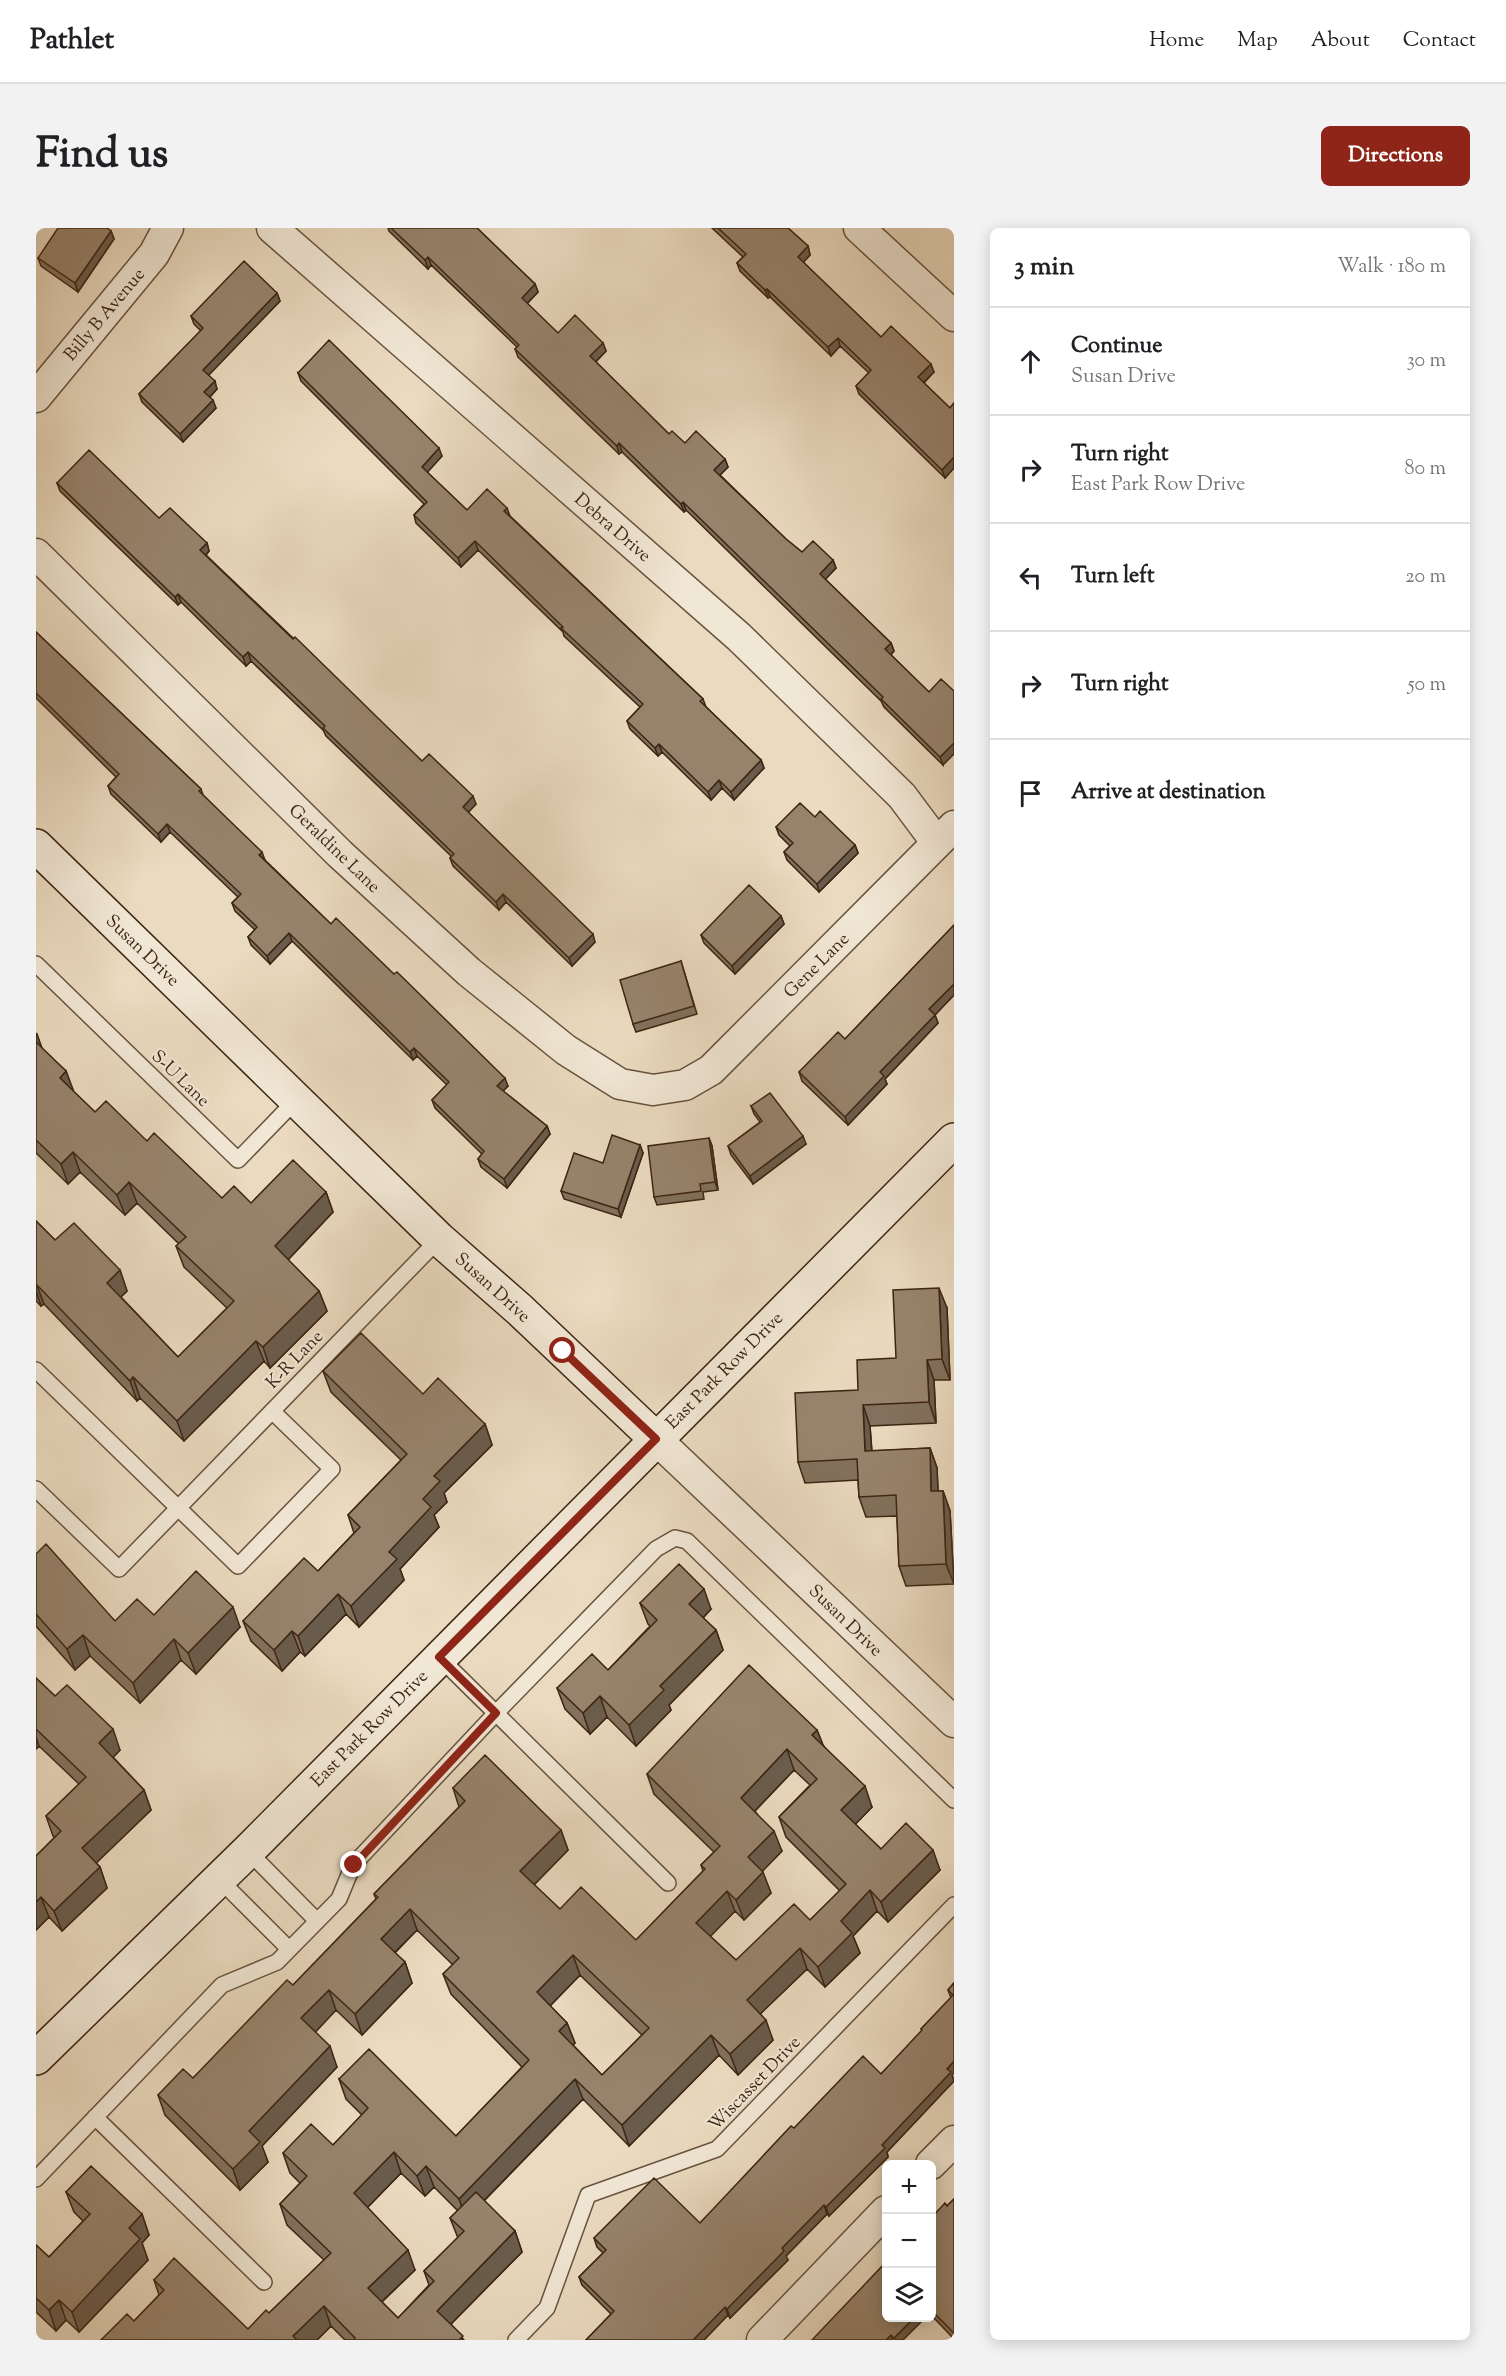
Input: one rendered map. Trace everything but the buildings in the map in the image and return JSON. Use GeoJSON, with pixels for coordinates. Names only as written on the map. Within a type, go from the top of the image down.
{"type":"FeatureCollection","features":[{"type":"Feature","properties":{"kind":"main road","name":"Susan Drive"},"geometry":{"type":"LineString","coordinates":[[36,846],[439,1239],[520,1310],[656,1439]]}},
{"type":"Feature","properties":{"kind":"main road","name":"East Park Row Drive"},"geometry":{"type":"LineString","coordinates":[[36,2058],[248,1851],[954,1140]]}},
{"type":"Feature","properties":{"kind":"street","name":"Billy B Avenue"},"geometry":{"type":"LineString","coordinates":[[36,397],[154,254],[168,228]]}},
{"type":"Feature","properties":{"kind":"street","name":"Debra Drive"},"geometry":{"type":"LineString","coordinates":[[272,228],[740,637],[902,796],[945,834]]}},
{"type":"Feature","properties":{"kind":"street"},"geometry":{"type":"LineString","coordinates":[[859,228],[954,316]]}},
{"type":"Feature","properties":{"kind":"street","name":"Geraldine Lane"},"geometry":{"type":"LineString","coordinates":[[36,554],[340,854],[469,972],[566,1050],[620,1084],[653,1090],[668,1088]]}},
{"type":"Feature","properties":{"kind":"street","name":"Gene Lane"},"geometry":{"type":"LineString","coordinates":[[668,1088],[686,1085],[711,1070],[945,834]]}},
{"type":"Feature","properties":{"kind":"street","name":"Susan Drive"},"geometry":{"type":"LineString","coordinates":[[656,1439],[954,1722]]}},
{"type":"Feature","properties":{"kind":"street"},"geometry":{"type":"LineString","coordinates":[[935,2160],[954,2141]]}},
{"type":"Feature","properties":{"kind":"street"},"geometry":{"type":"LineString","coordinates":[[762,2340],[883,2214]]}},
{"type":"Feature","properties":{"kind":"lane","name":"S-U Lane"},"geometry":{"type":"LineString","coordinates":[[36,964],[238,1160],[297,1099]]}},
{"type":"Feature","properties":{"kind":"lane","name":"K-R Lane"},"geometry":{"type":"LineString","coordinates":[[36,1489],[118,1569],[439,1239]]}},
{"type":"Feature","properties":{"kind":"lane"},"geometry":{"type":"LineString","coordinates":[[36,1370],[238,1566],[332,1469],[272,1411]]}},
{"type":"Feature","properties":{"kind":"lane"},"geometry":{"type":"LineString","coordinates":[[36,2179],[222,1985],[277,1962],[289,1950],[339,1899],[354,1865],[496,1713],[656,1549],[675,1538],[687,1541],[954,1800]]}},
{"type":"Feature","properties":{"kind":"lane"},"geometry":{"type":"LineString","coordinates":[[439,1657],[668,1883]]}},
{"type":"Feature","properties":{"kind":"lane"},"geometry":{"type":"LineString","coordinates":[[248,1851],[317,1921]]}},
{"type":"Feature","properties":{"kind":"lane"},"geometry":{"type":"LineString","coordinates":[[219,1880],[289,1950]]}},
{"type":"Feature","properties":{"kind":"lane","name":"Wiscasset Drive"},"geometry":{"type":"LineString","coordinates":[[516,2340],[547,2308],[588,2195],[717,2149],[954,1905]]}},
{"type":"Feature","properties":{"kind":"lane"},"geometry":{"type":"LineString","coordinates":[[95,2117],[264,2282]]}},
{"type":"Feature","properties":{"kind":"route"},"geometry":{"type":"LineString","coordinates":[[354,1865],[496,1713],[439,1657],[656,1439],[563,1351]]}}]}
